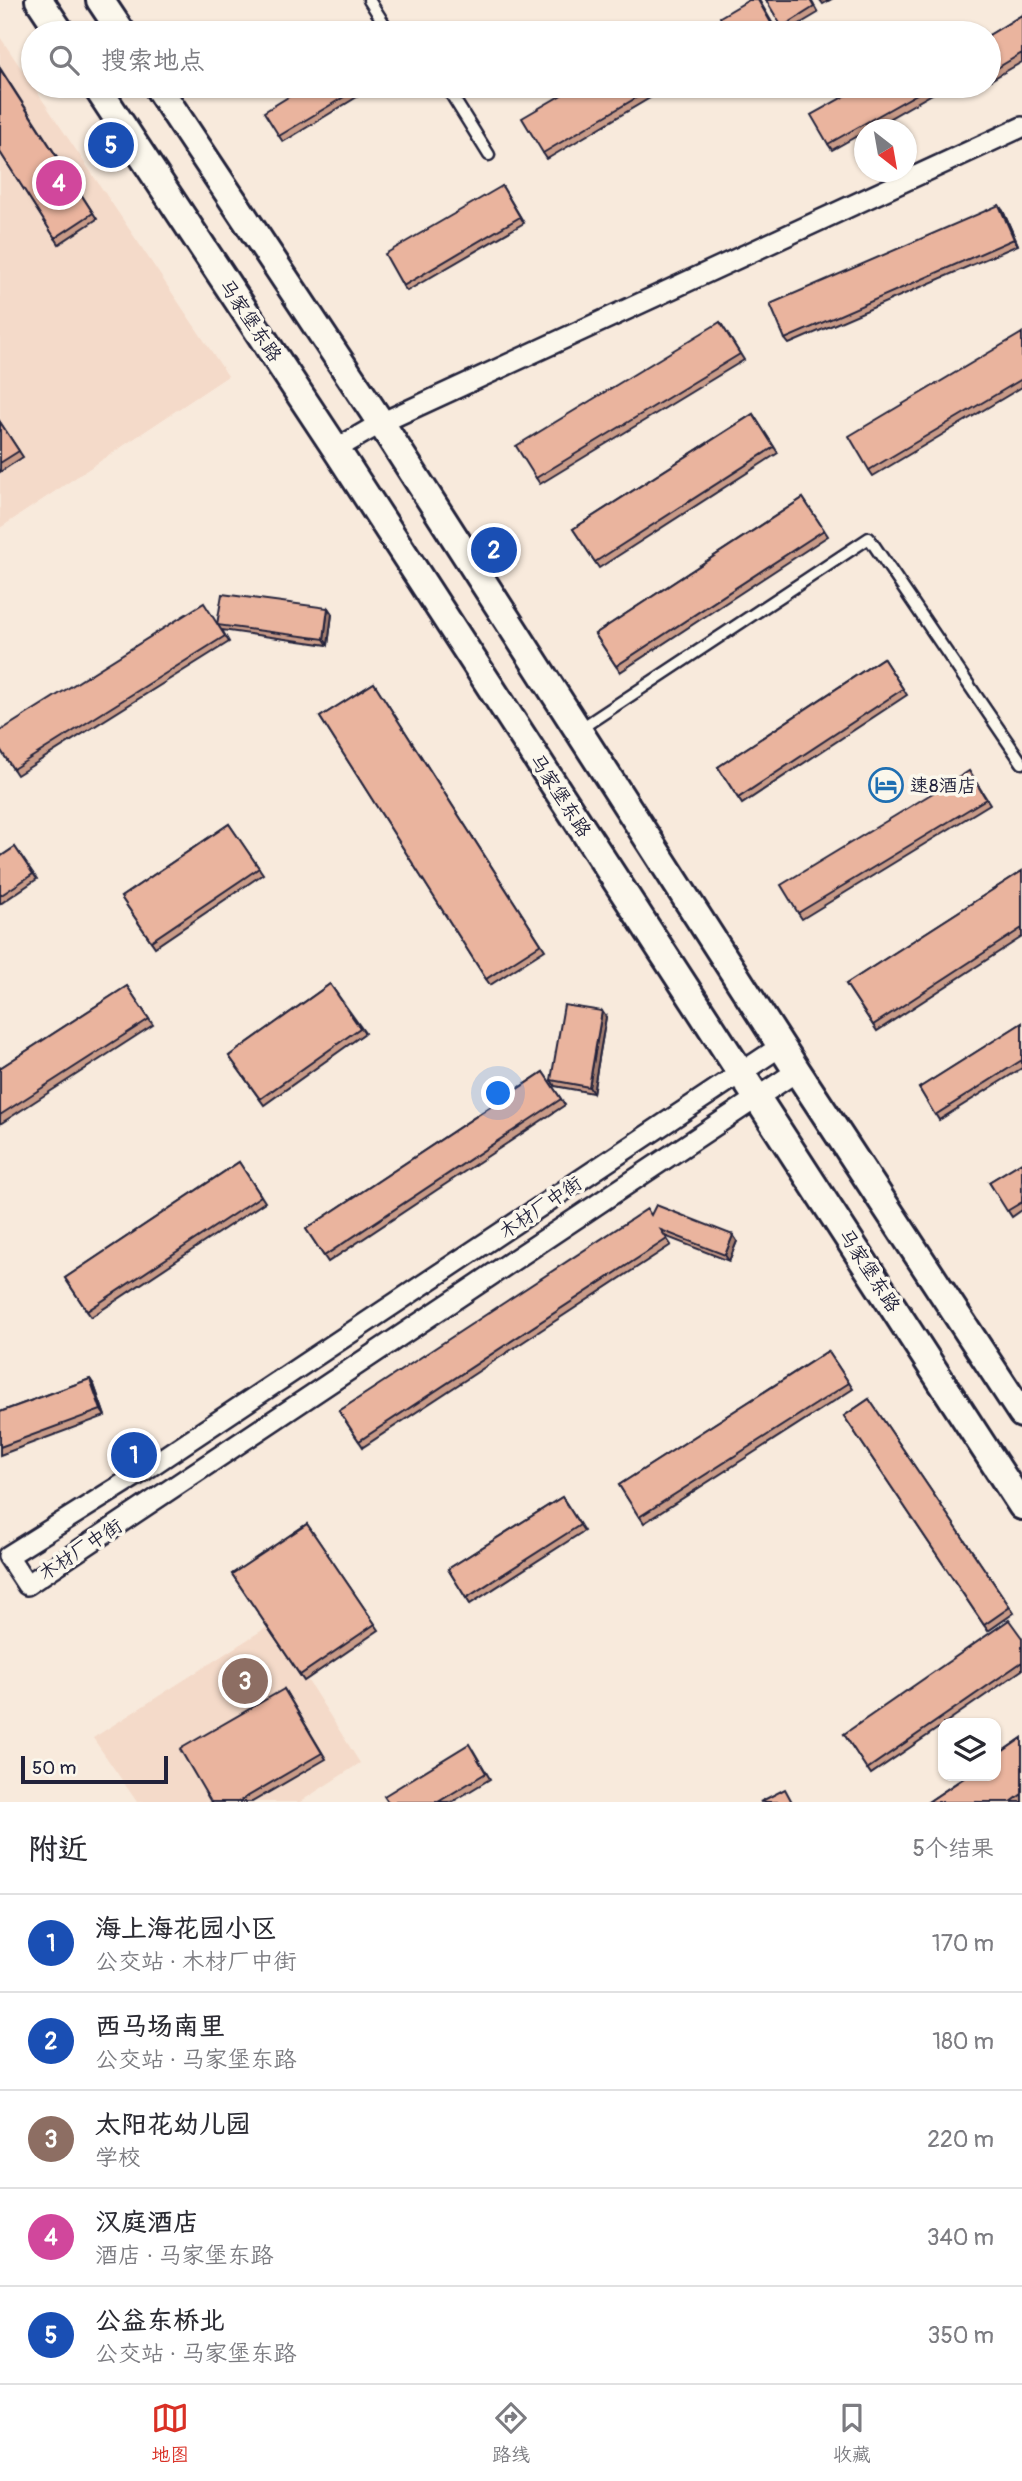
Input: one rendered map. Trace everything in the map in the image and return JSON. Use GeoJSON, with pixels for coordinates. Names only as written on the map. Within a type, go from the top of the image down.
{"type":"FeatureCollection","features":[{"type":"Feature","properties":{"kind":"main road"},"geometry":{"type":"LineString","coordinates":[[39,0],[53,21]]}},
{"type":"Feature","properties":{"kind":"main road"},"geometry":{"type":"LineString","coordinates":[[100,0],[114,21]]}},
{"type":"Feature","properties":{"kind":"main road","name":"马家堡东路"},"geometry":{"type":"LineString","coordinates":[[104,98],[336,449],[1022,1506]]}},
{"type":"Feature","properties":{"kind":"main road"},"geometry":{"type":"LineString","coordinates":[[165,98],[381,423],[797,1071],[1020,1406]]}},
{"type":"Feature","properties":{"kind":"street"},"geometry":{"type":"LineString","coordinates":[[336,449],[381,423],[1022,127]]}},
{"type":"Feature","properties":{"kind":"street","name":"木材厂中街"},"geometry":{"type":"LineString","coordinates":[[758,1097],[27,1585],[8,1556],[142,1472],[781,1046]]}},
{"type":"Feature","properties":{"kind":"street"},"geometry":{"type":"LineString","coordinates":[[758,1097],[797,1071]]}},
{"type":"Feature","properties":{"kind":"lane"},"geometry":{"type":"LineString","coordinates":[[369,0],[382,21]]}},
{"type":"Feature","properties":{"kind":"lane"},"geometry":{"type":"LineString","coordinates":[[453,98],[489,155]]}},
{"type":"Feature","properties":{"kind":"lane"},"geometry":{"type":"LineString","coordinates":[[580,730],[869,538],[1022,763]]}},
{"type":"Feature","properties":{"kind":"shaded area"},"geometry":{"type":"Polygon","coordinates":[[[0,37],[21,68],[21,98],[41,98],[228,376],[0,528],[0,37]]]}},
{"type":"Feature","properties":{"kind":"shaded area"},"geometry":{"type":"Polygon","coordinates":[[[272,1624],[360,1763],[300,1802],[137,1802],[93,1738],[272,1624]]]}},
{"type":"Feature","properties":{"kind":"building"},"geometry":{"type":"Polygon","coordinates":[[[749,0],[758,0],[770,21],[722,21],[720,17],[749,0]]]}},
{"type":"Feature","properties":{"kind":"building"},"geometry":{"type":"Polygon","coordinates":[[[766,0],[810,0],[814,7],[792,21],[778,21],[766,0]]]}},
{"type":"Feature","properties":{"kind":"building"},"geometry":{"type":"Polygon","coordinates":[[[1022,15],[1022,53],[1001,66],[1001,28],[1022,15]]]}},
{"type":"Feature","properties":{"kind":"building"},"geometry":{"type":"Polygon","coordinates":[[[0,69],[93,213],[55,238],[0,152],[0,69]]]}},
{"type":"Feature","properties":{"kind":"building"},"geometry":{"type":"Polygon","coordinates":[[[287,98],[342,98],[279,136],[264,112],[287,98]]]}},
{"type":"Feature","properties":{"kind":"building"},"geometry":{"type":"Polygon","coordinates":[[[556,98],[636,98],[543,153],[522,118],[556,98]]]}},
{"type":"Feature","properties":{"kind":"building"},"geometry":{"type":"Polygon","coordinates":[[[841,98],[910,98],[872,119],[854,119],[854,129],[828,144],[811,115],[841,98]]]}},
{"type":"Feature","properties":{"kind":"building"},"geometry":{"type":"Polygon","coordinates":[[[502,186],[520,217],[403,286],[385,254],[502,186]]]}},
{"type":"Feature","properties":{"kind":"building"},"geometry":{"type":"Polygon","coordinates":[[[999,205],[1014,239],[785,339],[770,304],[999,205]]]}},
{"type":"Feature","properties":{"kind":"building"},"geometry":{"type":"Polygon","coordinates":[[[720,322],[740,354],[536,478],[516,446],[720,322]]]}},
{"type":"Feature","properties":{"kind":"building"},"geometry":{"type":"Polygon","coordinates":[[[1022,333],[1022,379],[869,470],[849,436],[1022,333]]]}},
{"type":"Feature","properties":{"kind":"building"},"geometry":{"type":"Polygon","coordinates":[[[753,414],[774,447],[595,562],[573,529],[753,414]]]}},
{"type":"Feature","properties":{"kind":"building"},"geometry":{"type":"Polygon","coordinates":[[[0,422],[19,451],[0,463],[0,422]]]}},
{"type":"Feature","properties":{"kind":"building"},"geometry":{"type":"Polygon","coordinates":[[[803,498],[824,530],[616,666],[595,634],[803,498]]]}},
{"type":"Feature","properties":{"kind":"building"},"geometry":{"type":"Polygon","coordinates":[[[222,594],[328,608],[324,639],[217,625],[222,594]]]}},
{"type":"Feature","properties":{"kind":"building"},"geometry":{"type":"Polygon","coordinates":[[[204,603],[225,636],[13,769],[0,749],[0,731],[204,603]]]}},
{"type":"Feature","properties":{"kind":"building"},"geometry":{"type":"Polygon","coordinates":[[[883,658],[903,689],[738,798],[718,767],[883,658]]]}},
{"type":"Feature","properties":{"kind":"building"},"geometry":{"type":"Polygon","coordinates":[[[374,683],[541,944],[486,979],[320,717],[374,683]]]}},
{"type":"Feature","properties":{"kind":"building"},"geometry":{"type":"Polygon","coordinates":[[[969,771],[986,799],[798,913],[781,885],[969,771]]]}},
{"type":"Feature","properties":{"kind":"building"},"geometry":{"type":"Polygon","coordinates":[[[229,824],[259,868],[151,941],[121,897],[229,824]]]}},
{"type":"Feature","properties":{"kind":"building"},"geometry":{"type":"Polygon","coordinates":[[[15,847],[33,874],[0,896],[0,857],[15,847]]]}},
{"type":"Feature","properties":{"kind":"building"},"geometry":{"type":"Polygon","coordinates":[[[1022,871],[1022,928],[873,1025],[846,984],[1022,871]]]}},
{"type":"Feature","properties":{"kind":"building"},"geometry":{"type":"Polygon","coordinates":[[[330,984],[360,1028],[260,1099],[229,1056],[330,984]]]}},
{"type":"Feature","properties":{"kind":"building"},"geometry":{"type":"Polygon","coordinates":[[[127,986],[149,1019],[0,1115],[0,1068],[127,986]]]}},
{"type":"Feature","properties":{"kind":"building"},"geometry":{"type":"Polygon","coordinates":[[[564,1005],[602,1011],[589,1087],[551,1080],[564,1005]]]}},
{"type":"Feature","properties":{"kind":"building"},"geometry":{"type":"Polygon","coordinates":[[[1022,1023],[1022,1060],[935,1115],[919,1088],[1022,1023]]]}},
{"type":"Feature","properties":{"kind":"building"},"geometry":{"type":"Polygon","coordinates":[[[543,1072],[561,1099],[324,1256],[306,1229],[543,1072]]]}},
{"type":"Feature","properties":{"kind":"building"},"geometry":{"type":"Polygon","coordinates":[[[239,1162],[261,1196],[87,1311],[65,1278],[239,1162]]]}},
{"type":"Feature","properties":{"kind":"building"},"geometry":{"type":"Polygon","coordinates":[[[1022,1162],[1022,1202],[1007,1211],[989,1182],[1022,1162]]]}},
{"type":"Feature","properties":{"kind":"building"},"geometry":{"type":"Polygon","coordinates":[[[656,1205],[733,1235],[725,1255],[661,1230],[667,1239],[359,1441],[339,1411],[647,1209],[651,1215],[656,1205]]]}},
{"type":"Feature","properties":{"kind":"building"},"geometry":{"type":"Polygon","coordinates":[[[828,1351],[849,1383],[639,1517],[619,1485],[828,1351]]]}},
{"type":"Feature","properties":{"kind":"building"},"geometry":{"type":"Polygon","coordinates":[[[90,1379],[101,1410],[0,1447],[0,1412],[90,1379]]]}},
{"type":"Feature","properties":{"kind":"building"},"geometry":{"type":"Polygon","coordinates":[[[869,1399],[1010,1607],[984,1625],[844,1416],[869,1399]]]}},
{"type":"Feature","properties":{"kind":"building"},"geometry":{"type":"Polygon","coordinates":[[[562,1497],[580,1525],[466,1598],[448,1569],[562,1497]]]}},
{"type":"Feature","properties":{"kind":"building"},"geometry":{"type":"Polygon","coordinates":[[[307,1524],[375,1624],[300,1675],[232,1574],[307,1524]]]}},
{"type":"Feature","properties":{"kind":"building"},"geometry":{"type":"Polygon","coordinates":[[[1009,1620],[1022,1638],[1022,1662],[867,1769],[844,1734],[1009,1620]]]}},
{"type":"Feature","properties":{"kind":"building"},"geometry":{"type":"Polygon","coordinates":[[[284,1689],[322,1753],[238,1802],[211,1802],[180,1749],[284,1689]]]}},
{"type":"Feature","properties":{"kind":"building"},"geometry":{"type":"Polygon","coordinates":[[[1022,1738],[1022,1794],[1011,1802],[928,1802],[960,1781],[1001,1781],[1001,1753],[1022,1738]]]}},
{"type":"Feature","properties":{"kind":"building"},"geometry":{"type":"Polygon","coordinates":[[[469,1744],[486,1773],[438,1802],[388,1802],[384,1796],[469,1744]]]}},
{"type":"Feature","properties":{"kind":"building"},"geometry":{"type":"Polygon","coordinates":[[[785,1789],[792,1802],[760,1802],[785,1789]]]}},
{"type":"Feature","properties":{"kind":"place","name":"公益东桥北"},"geometry":{"type":"Point","coordinates":[111,145]}},
{"type":"Feature","properties":{"kind":"place","name":"汉庭酒店"},"geometry":{"type":"Point","coordinates":[59,183]}},
{"type":"Feature","properties":{"kind":"place","name":"西马场南里"},"geometry":{"type":"Point","coordinates":[494,550]}},
{"type":"Feature","properties":{"kind":"place","name":"速8酒店"},"geometry":{"type":"Point","coordinates":[886,785]}},
{"type":"Feature","properties":{"kind":"place","name":"海上海花园小区"},"geometry":{"type":"Point","coordinates":[134,1455]}},
{"type":"Feature","properties":{"kind":"place","name":"太阳花幼儿园"},"geometry":{"type":"Point","coordinates":[245,1681]}}]}
